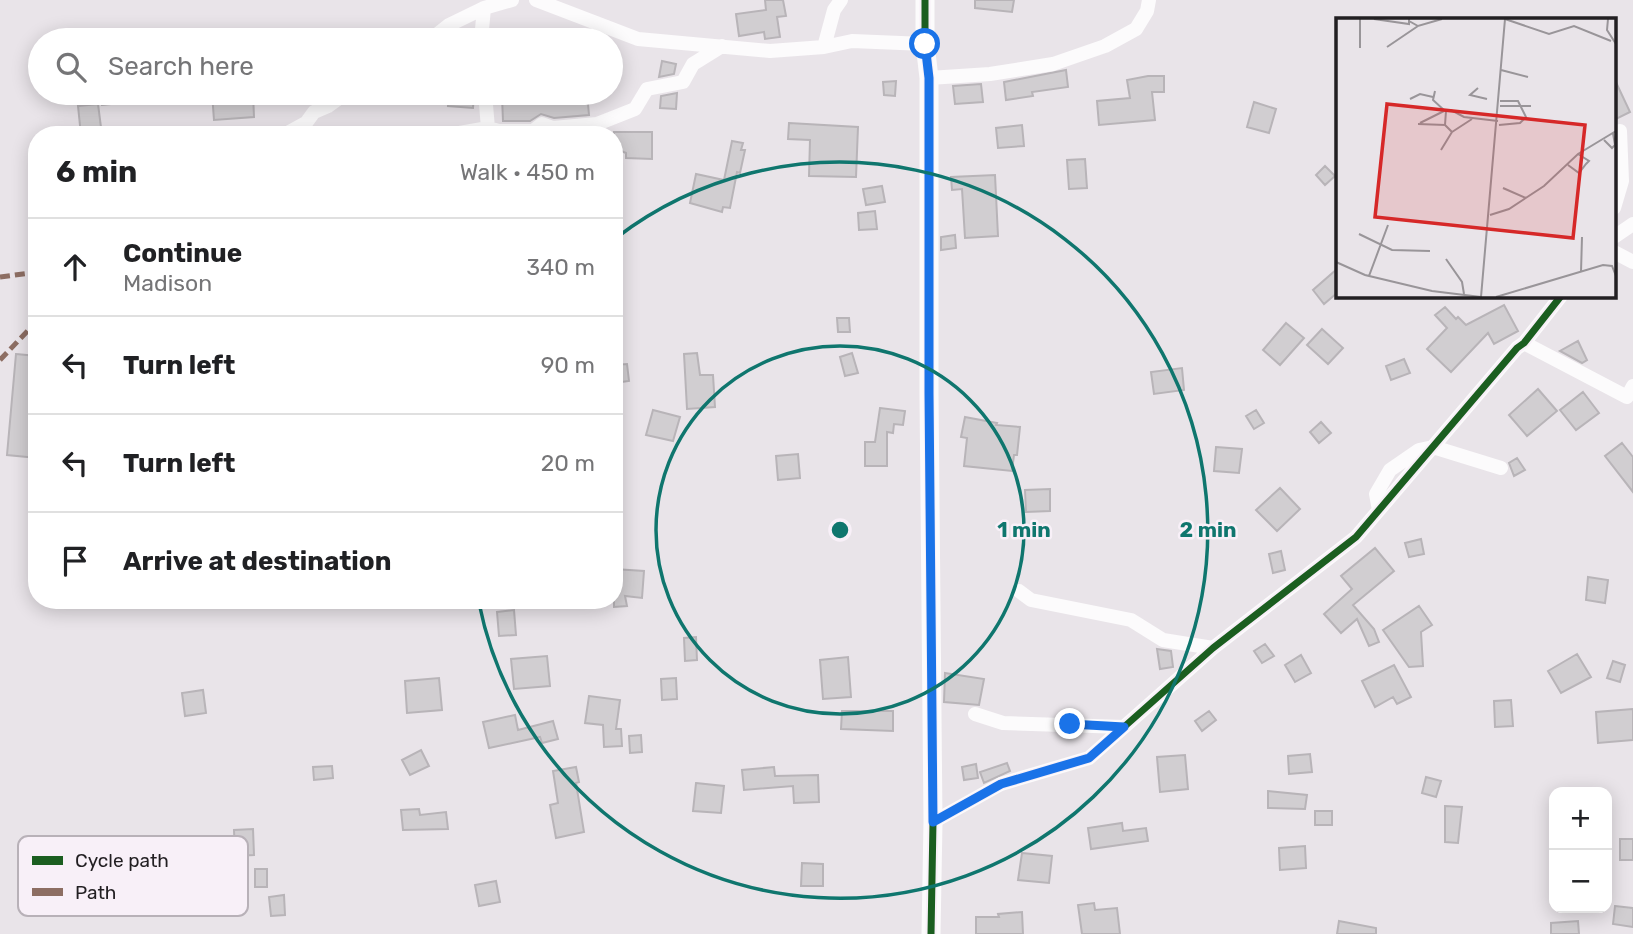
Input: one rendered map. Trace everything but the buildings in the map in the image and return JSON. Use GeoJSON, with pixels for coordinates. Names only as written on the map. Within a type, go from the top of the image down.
{"type":"FeatureCollection","features":[{"type":"Feature","properties":{"kind":"street"},"geometry":{"type":"LineString","coordinates":[[445,28],[478,6],[512,0]]}},
{"type":"Feature","properties":{"kind":"street"},"geometry":{"type":"LineString","coordinates":[[536,0],[611,28]]}},
{"type":"Feature","properties":{"kind":"street"},"geometry":{"type":"LineString","coordinates":[[824,47],[834,10],[841,0]]}},
{"type":"Feature","properties":{"kind":"street"},"geometry":{"type":"LineString","coordinates":[[925,0],[925,44],[929,78],[932,934]]}},
{"type":"Feature","properties":{"kind":"street"},"geometry":{"type":"LineString","coordinates":[[929,78],[990,74],[1053,64],[1105,46],[1136,29],[1147,11],[1149,0]]}},
{"type":"Feature","properties":{"kind":"street"},"geometry":{"type":"LineString","coordinates":[[478,6],[480,28]]}},
{"type":"Feature","properties":{"kind":"street"},"geometry":{"type":"LineString","coordinates":[[623,32],[638,38],[770,51],[824,47],[852,41],[925,44]]}},
{"type":"Feature","properties":{"kind":"street"},"geometry":{"type":"LineString","coordinates":[[600,126],[635,109],[647,89],[683,82],[693,64],[722,46]]}},
{"type":"Feature","properties":{"kind":"street"},"geometry":{"type":"LineString","coordinates":[[300,126],[314,112],[329,105]]}},
{"type":"Feature","properties":{"kind":"street"},"geometry":{"type":"LineString","coordinates":[[486,105],[488,126]]}},
{"type":"Feature","properties":{"kind":"street"},"geometry":{"type":"LineString","coordinates":[[1616,203],[1622,181],[1620,131]]}},
{"type":"Feature","properties":{"kind":"street"},"geometry":{"type":"LineString","coordinates":[[1616,212],[1630,226]]}},
{"type":"Feature","properties":{"kind":"street"},"geometry":{"type":"LineString","coordinates":[[1616,253],[1633,262]]}},
{"type":"Feature","properties":{"kind":"street"},"geometry":{"type":"LineString","coordinates":[[933,822],[1001,784],[1089,758],[1213,648],[1356,537],[1524,343],[1559,298]]}},
{"type":"Feature","properties":{"kind":"street"},"geometry":{"type":"LineString","coordinates":[[1524,343],[1627,397],[1633,386]]}},
{"type":"Feature","properties":{"kind":"street"},"geometry":{"type":"LineString","coordinates":[[1433,447],[1501,468]]}},
{"type":"Feature","properties":{"kind":"street"},"geometry":{"type":"LineString","coordinates":[[1018,591],[1031,600],[1131,620],[1163,640],[1213,648]]}},
{"type":"Feature","properties":{"kind":"street"},"geometry":{"type":"LineString","coordinates":[[975,714],[1003,723],[1124,727]]}},
{"type":"Feature","properties":{"kind":"marked path"},"geometry":{"type":"LineString","coordinates":[[0,277],[28,273]]}},
{"type":"Feature","properties":{"kind":"marked path"},"geometry":{"type":"LineString","coordinates":[[0,360],[28,330]]}},
{"type":"Feature","properties":{"kind":"cycle path"},"geometry":{"type":"LineString","coordinates":[[925,0],[925,44],[929,78],[933,822],[931,934]]}},
{"type":"Feature","properties":{"kind":"cycle path"},"geometry":{"type":"LineString","coordinates":[[933,822],[1001,784],[1089,758],[1213,648],[1356,537],[1524,343],[1559,298]]}},
{"type":"Feature","properties":{"kind":"route"},"geometry":{"type":"LineString","coordinates":[[925,44],[929,78],[933,822],[1001,784],[1089,758],[1124,727],[1070,724]]}}]}
